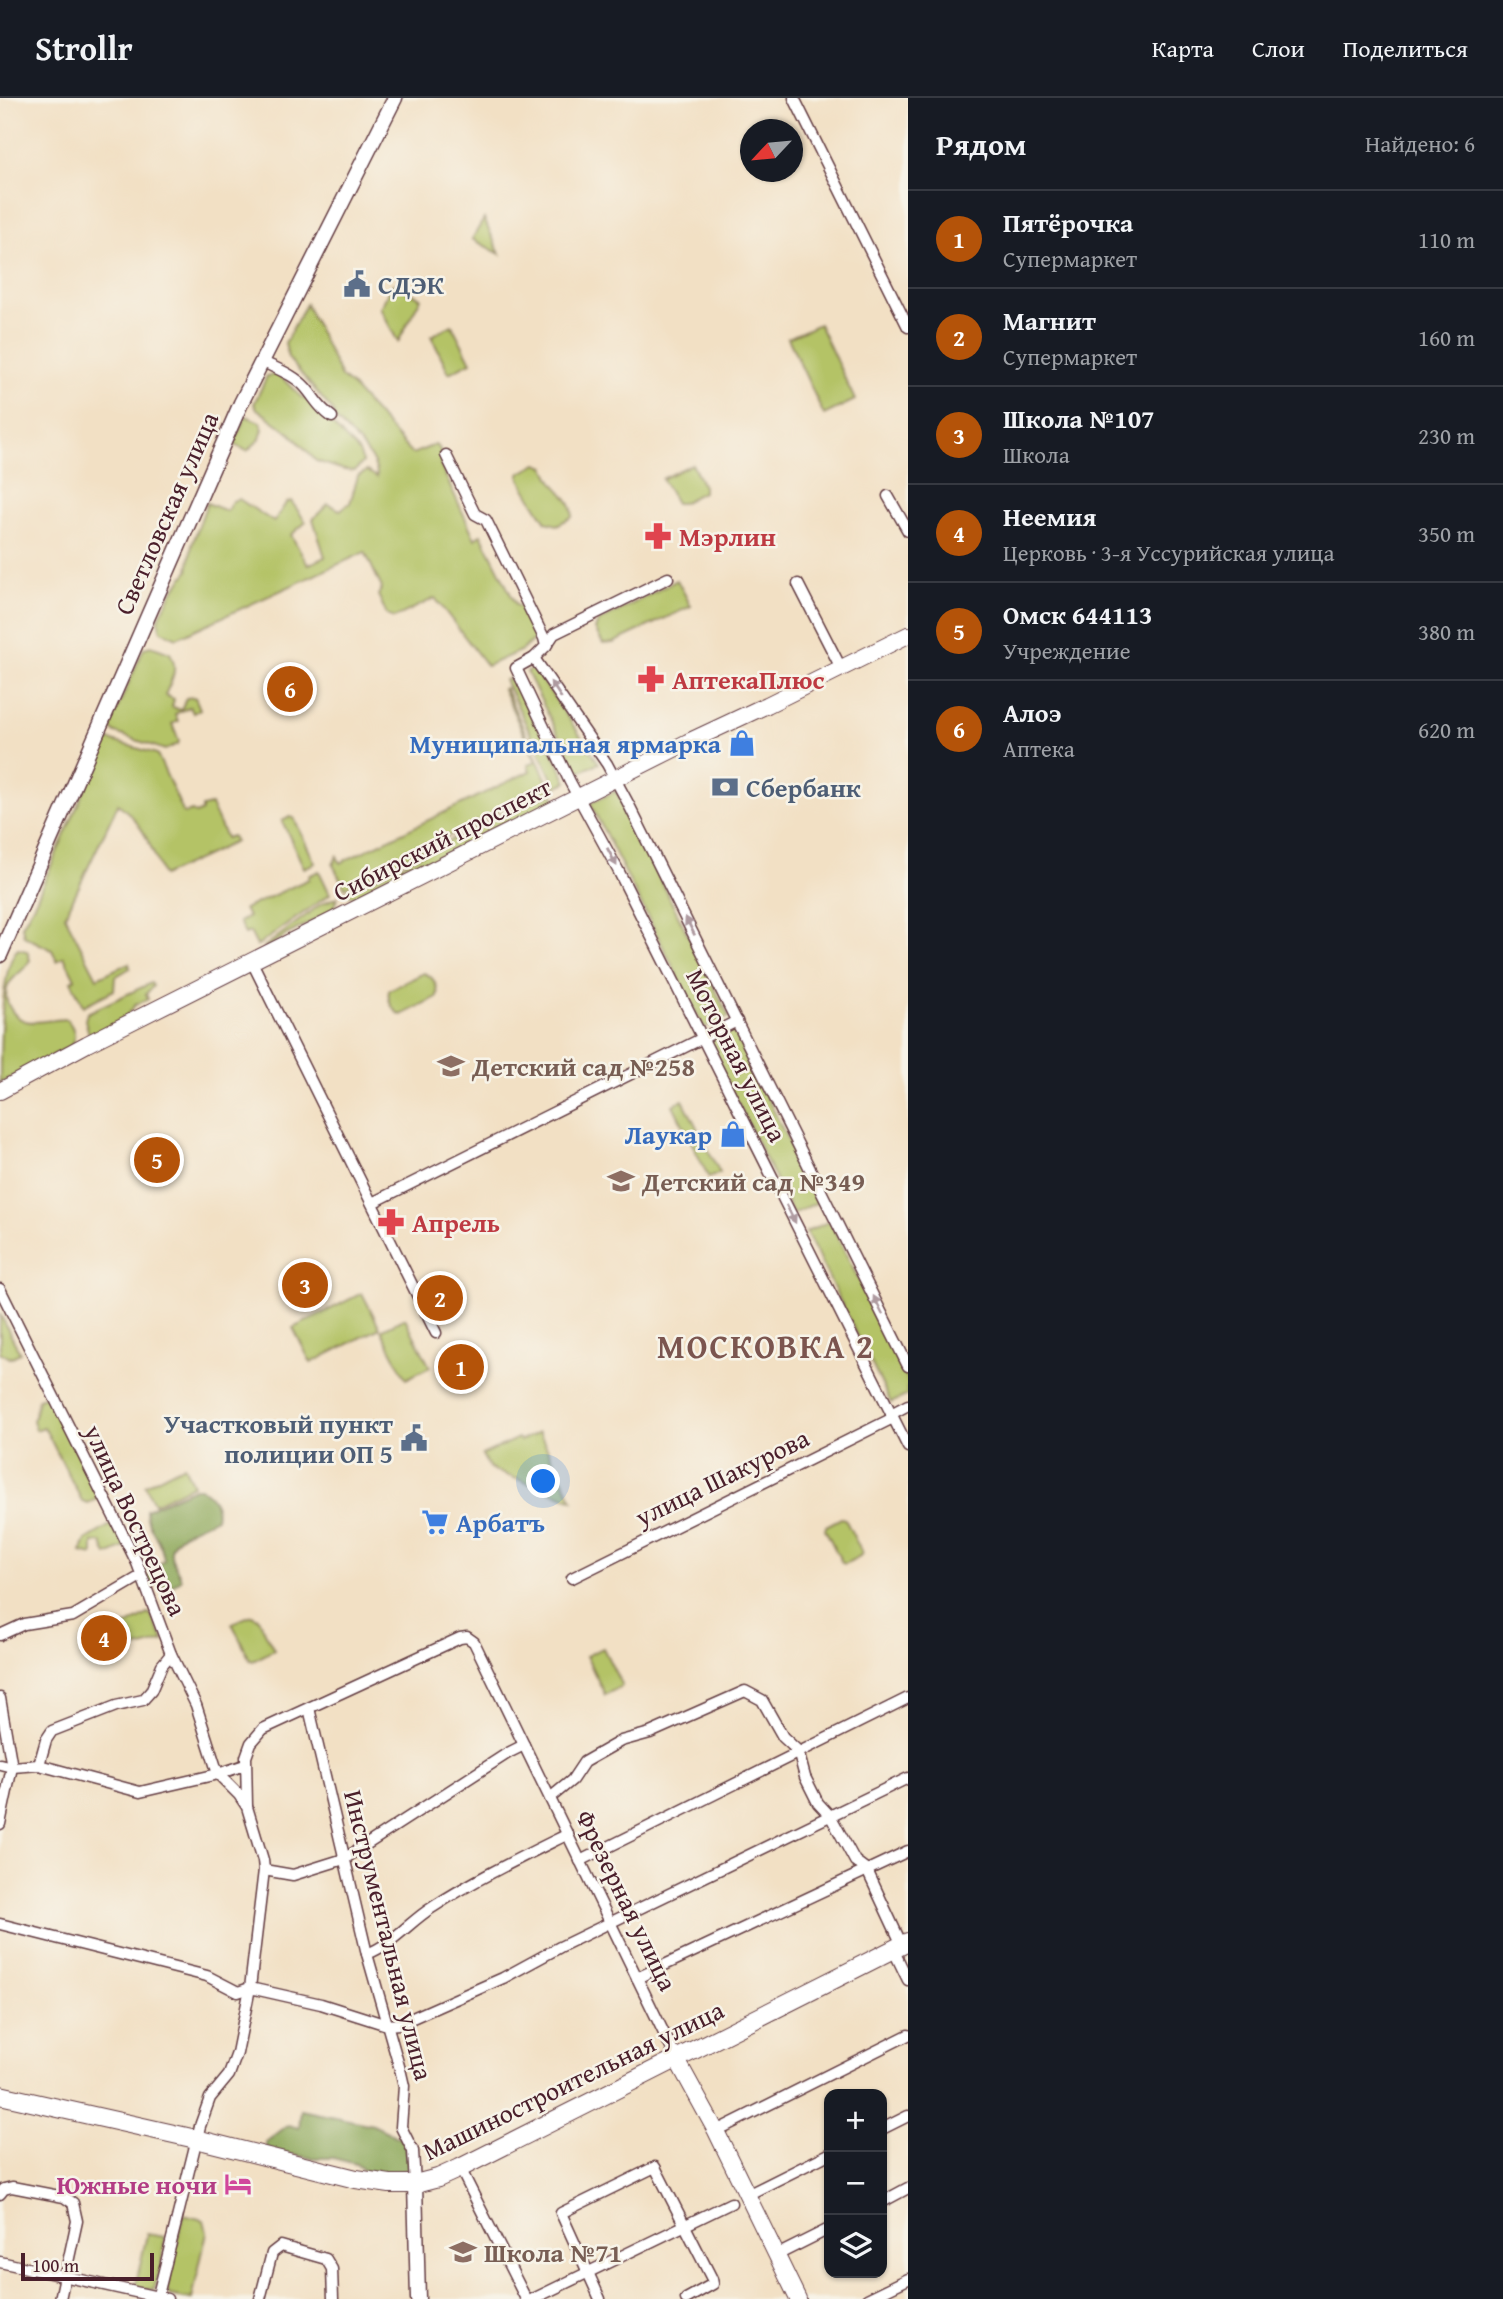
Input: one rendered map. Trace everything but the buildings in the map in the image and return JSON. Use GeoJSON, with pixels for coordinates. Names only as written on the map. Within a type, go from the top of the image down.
{"type":"FeatureCollection","features":[{"type":"Feature","properties":{"kind":"main road","name":"Сибирский проспект"},"geometry":{"type":"LineString","coordinates":[[0,1091],[87,1044],[908,635]]}},
{"type":"Feature","properties":{"kind":"main road","name":"Машиностроительная улица"},"geometry":{"type":"LineString","coordinates":[[0,2095],[196,2139],[356,2179],[390,2184],[415,2184],[460,2168],[901,1945]]}},
{"type":"Feature","properties":{"kind":"main road","name":"Фрезерная улица"},"geometry":{"type":"LineString","coordinates":[[676,2058],[716,2131],[798,2299]]}},
{"type":"Feature","properties":{"kind":"street","name":"Светловская улица"},"geometry":{"type":"LineString","coordinates":[[0,955],[167,570],[261,362],[395,98]]}},
{"type":"Feature","properties":{"kind":"street"},"geometry":{"type":"LineString","coordinates":[[794,98],[908,327]]}},
{"type":"Feature","properties":{"kind":"street"},"geometry":{"type":"LineString","coordinates":[[261,362],[295,378],[306,388],[318,407],[332,418]]}},
{"type":"Feature","properties":{"kind":"street"},"geometry":{"type":"LineString","coordinates":[[446,455],[475,514],[486,520],[546,646]]}},
{"type":"Feature","properties":{"kind":"street"},"geometry":{"type":"LineString","coordinates":[[888,496],[908,531]]}},
{"type":"Feature","properties":{"kind":"street"},"geometry":{"type":"LineString","coordinates":[[534,658],[554,634],[668,578]]}},
{"type":"Feature","properties":{"kind":"street"},"geometry":{"type":"LineString","coordinates":[[798,584],[841,668]]}},
{"type":"Feature","properties":{"kind":"street","name":"Моторная улица"},"geometry":{"type":"LineString","coordinates":[[908,1366],[615,779],[534,658],[516,668],[908,1447]]}},
{"type":"Feature","properties":{"kind":"street"},"geometry":{"type":"LineString","coordinates":[[252,962],[436,1333]]}},
{"type":"Feature","properties":{"kind":"street"},"geometry":{"type":"LineString","coordinates":[[372,1203],[737,1021]]}},
{"type":"Feature","properties":{"kind":"street","name":"улица Вострецова"},"geometry":{"type":"LineString","coordinates":[[0,1289],[141,1576],[171,1654],[189,1687],[218,1774]]}},
{"type":"Feature","properties":{"kind":"street","name":"улица Шакурова"},"geometry":{"type":"LineString","coordinates":[[572,1578],[892,1416],[908,1405]]}},
{"type":"Feature","properties":{"kind":"street"},"geometry":{"type":"LineString","coordinates":[[0,1635],[23,1624],[79,1614],[141,1576]]}},
{"type":"Feature","properties":{"kind":"street","name":"Фрезерная улица"},"geometry":{"type":"LineString","coordinates":[[309,1708],[460,1638],[467,1637],[474,1642],[676,2058]]}},
{"type":"Feature","properties":{"kind":"street"},"geometry":{"type":"LineString","coordinates":[[39,1765],[46,1740],[52,1731],[116,1706],[143,1700],[151,1691],[162,1665],[171,1654]]}},
{"type":"Feature","properties":{"kind":"street"},"geometry":{"type":"LineString","coordinates":[[550,1798],[572,1780],[584,1762],[621,1741],[650,1733],[746,1691],[762,1700],[783,1737],[798,1751],[805,1777],[818,1803],[831,1816],[855,1861],[867,1870],[901,1945],[908,1980]]}},
{"type":"Feature","properties":{"kind":"street"},"geometry":{"type":"LineString","coordinates":[[580,1861],[908,1698]]}},
{"type":"Feature","properties":{"kind":"street"},"geometry":{"type":"LineString","coordinates":[[0,1699],[12,1768],[0,1824]]}},
{"type":"Feature","properties":{"kind":"street"},"geometry":{"type":"LineString","coordinates":[[0,2262],[161,2298],[196,2139],[210,2098],[229,2075],[233,2065],[250,1988],[264,1870],[247,1807],[245,1765],[251,1743],[258,1733],[273,1723],[309,1708]]}},
{"type":"Feature","properties":{"kind":"street","name":"Инструментальная улица"},"geometry":{"type":"LineString","coordinates":[[309,1708],[367,1954],[404,2086],[401,2127],[413,2151],[418,2299]]}},
{"type":"Feature","properties":{"kind":"street"},"geometry":{"type":"LineString","coordinates":[[264,1870],[293,1875],[344,1859],[524,1745]]}},
{"type":"Feature","properties":{"kind":"street"},"geometry":{"type":"LineString","coordinates":[[0,1764],[12,1768],[39,1765],[140,1793],[245,1765]]}},
{"type":"Feature","properties":{"kind":"street"},"geometry":{"type":"LineString","coordinates":[[218,1774],[247,1807]]}},
{"type":"Feature","properties":{"kind":"street"},"geometry":{"type":"LineString","coordinates":[[0,1924],[207,1976],[239,1992],[250,1988],[321,2004],[387,2025],[399,2024],[503,1978],[560,1947],[908,1778]]}},
{"type":"Feature","properties":{"kind":"street"},"geometry":{"type":"LineString","coordinates":[[367,1954],[378,1950],[430,1908],[568,1834]]}},
{"type":"Feature","properties":{"kind":"street"},"geometry":{"type":"LineString","coordinates":[[638,1978],[908,1851]]}},
{"type":"Feature","properties":{"kind":"street"},"geometry":{"type":"LineString","coordinates":[[716,2131],[908,2035]]}},
{"type":"Feature","properties":{"kind":"street"},"geometry":{"type":"LineString","coordinates":[[887,2126],[908,2116]]}},
{"type":"Feature","properties":{"kind":"street"},"geometry":{"type":"LineString","coordinates":[[747,2195],[824,2156]]}},
{"type":"Feature","properties":{"kind":"street"},"geometry":{"type":"LineString","coordinates":[[600,2299],[561,2213],[655,2167],[713,2284],[686,2299]]}},
{"type":"Feature","properties":{"kind":"street"},"geometry":{"type":"LineString","coordinates":[[460,2168],[526,2299]]}},
{"type":"Feature","properties":{"kind":"street"},"geometry":{"type":"LineString","coordinates":[[0,2194],[4,2189],[12,2187],[64,2197],[73,2203],[77,2221],[60,2299]]}},
{"type":"Feature","properties":{"kind":"street"},"geometry":{"type":"LineString","coordinates":[[887,2199],[908,2188]]}},
{"type":"Feature","properties":{"kind":"street"},"geometry":{"type":"LineString","coordinates":[[533,2299],[731,2203]]}},
{"type":"Feature","properties":{"kind":"street"},"geometry":{"type":"LineString","coordinates":[[777,2255],[824,2231]]}},
{"type":"Feature","properties":{"kind":"street"},"geometry":{"type":"LineString","coordinates":[[260,2299],[272,2253],[281,2246],[326,2259],[331,2269],[332,2299]]}},
{"type":"Feature","properties":{"kind":"street"},"geometry":{"type":"LineString","coordinates":[[867,2299],[908,2279]]}},
{"type":"Feature","properties":{"kind":"green space"},"geometry":{"type":"Polygon","coordinates":[[[484,219],[500,254],[472,239],[484,219]]]}},
{"type":"Feature","properties":{"kind":"green space"},"geometry":{"type":"Polygon","coordinates":[[[393,284],[421,298],[398,342],[380,308],[393,284]]]}},
{"type":"Feature","properties":{"kind":"green space"},"geometry":{"type":"Polygon","coordinates":[[[306,304],[341,377],[412,454],[435,445],[439,448],[444,459],[440,464],[475,539],[481,534],[516,605],[528,611],[536,627],[535,638],[522,650],[487,666],[435,598],[394,618],[387,615],[378,595],[382,588],[365,552],[177,638],[161,631],[158,620],[172,592],[188,571],[192,545],[207,503],[227,511],[232,501],[239,499],[274,522],[286,503],[291,501],[306,522],[291,535],[308,565],[325,557],[313,519],[328,504],[340,510],[350,503],[358,476],[367,471],[377,477],[368,454],[335,419],[333,411],[288,358],[285,343],[306,304]]]}},
{"type":"Feature","properties":{"kind":"green space"},"geometry":{"type":"Polygon","coordinates":[[[819,324],[855,400],[824,415],[788,338],[819,324]]]}},
{"type":"Feature","properties":{"kind":"green space"},"geometry":{"type":"Polygon","coordinates":[[[452,325],[471,362],[449,373],[431,336],[452,325]]]}},
{"type":"Feature","properties":{"kind":"green space"},"geometry":{"type":"Polygon","coordinates":[[[278,374],[301,397],[307,399],[359,452],[363,462],[355,471],[316,461],[291,434],[256,408],[254,404],[267,376],[278,374]]]}},
{"type":"Feature","properties":{"kind":"green space"},"geometry":{"type":"Polygon","coordinates":[[[246,416],[260,422],[263,429],[260,439],[247,451],[233,444],[246,416]]]}},
{"type":"Feature","properties":{"kind":"green space"},"geometry":{"type":"Polygon","coordinates":[[[537,464],[545,467],[571,507],[572,517],[557,525],[546,522],[520,479],[519,474],[537,464]]]}},
{"type":"Feature","properties":{"kind":"green space"},"geometry":{"type":"Polygon","coordinates":[[[692,464],[703,486],[703,492],[682,503],[676,503],[662,479],[692,464]]]}},
{"type":"Feature","properties":{"kind":"green space"},"geometry":{"type":"Polygon","coordinates":[[[677,580],[691,606],[613,643],[603,644],[595,629],[598,622],[677,580]]]}},
{"type":"Feature","properties":{"kind":"green space"},"geometry":{"type":"Polygon","coordinates":[[[151,646],[170,653],[173,659],[174,674],[165,695],[174,699],[172,707],[181,710],[186,698],[195,697],[200,709],[193,713],[190,707],[175,714],[178,721],[172,724],[179,741],[165,750],[115,733],[111,729],[144,648],[151,646]]]}},
{"type":"Feature","properties":{"kind":"green space"},"geometry":{"type":"Polygon","coordinates":[[[534,668],[599,763],[577,773],[527,672],[534,668]]]}},
{"type":"Feature","properties":{"kind":"green space"},"geometry":{"type":"Polygon","coordinates":[[[505,680],[519,682],[567,782],[556,787],[505,680]]]}},
{"type":"Feature","properties":{"kind":"green space"},"geometry":{"type":"Polygon","coordinates":[[[505,688],[551,790],[519,801],[345,888],[333,865],[337,856],[340,863],[530,771],[528,765],[536,761],[503,689],[505,688]]]}},
{"type":"Feature","properties":{"kind":"green space"},"geometry":{"type":"Polygon","coordinates":[[[109,740],[157,754],[184,814],[192,811],[196,814],[202,811],[202,807],[211,805],[226,838],[232,836],[235,842],[163,876],[140,827],[118,804],[65,916],[97,978],[129,963],[130,968],[115,977],[114,990],[83,1006],[71,981],[75,979],[64,957],[57,961],[52,950],[24,936],[22,926],[105,743],[109,740]]]}},
{"type":"Feature","properties":{"kind":"green space"},"geometry":{"type":"Polygon","coordinates":[[[616,791],[729,1017],[704,1028],[590,803],[616,791]]]}},
{"type":"Feature","properties":{"kind":"green space"},"geometry":{"type":"Polygon","coordinates":[[[553,793],[556,801],[362,897],[353,897],[346,892],[515,808],[553,793]]]}},
{"type":"Feature","properties":{"kind":"green space"},"geometry":{"type":"Polygon","coordinates":[[[294,818],[315,863],[304,868],[282,821],[294,818]]]}},
{"type":"Feature","properties":{"kind":"green space"},"geometry":{"type":"Polygon","coordinates":[[[319,871],[330,894],[257,946],[250,932],[245,934],[239,922],[248,917],[244,909],[309,879],[308,876],[319,871]]]}},
{"type":"Feature","properties":{"kind":"green space"},"geometry":{"type":"Polygon","coordinates":[[[337,897],[332,911],[265,949],[264,947],[321,904],[337,897]]]}},
{"type":"Feature","properties":{"kind":"green space"},"geometry":{"type":"Polygon","coordinates":[[[18,949],[27,951],[30,960],[8,986],[6,997],[10,1008],[15,1015],[28,1022],[66,1019],[73,1028],[74,1039],[71,1046],[0,1083],[4,990],[12,958],[18,949]]]}},
{"type":"Feature","properties":{"kind":"green space"},"geometry":{"type":"Polygon","coordinates":[[[424,973],[435,983],[437,997],[401,1015],[391,1004],[389,990],[424,973]]]}},
{"type":"Feature","properties":{"kind":"green space"},"geometry":{"type":"Polygon","coordinates":[[[151,983],[153,986],[146,994],[148,999],[135,1005],[126,1017],[93,1035],[89,1034],[85,1020],[87,1013],[151,983]]]}},
{"type":"Feature","properties":{"kind":"green space"},"geometry":{"type":"Polygon","coordinates":[[[733,1027],[818,1202],[793,1214],[706,1039],[733,1027]]]}},
{"type":"Feature","properties":{"kind":"green space"},"geometry":{"type":"Polygon","coordinates":[[[683,1100],[720,1173],[709,1178],[673,1105],[683,1100]]]}},
{"type":"Feature","properties":{"kind":"green space"},"geometry":{"type":"Polygon","coordinates":[[[830,1221],[908,1381],[908,1395],[891,1403],[806,1232],[830,1221]]]}},
{"type":"Feature","properties":{"kind":"green space"},"geometry":{"type":"Polygon","coordinates":[[[362,1293],[380,1328],[311,1363],[293,1328],[362,1293]]]}},
{"type":"Feature","properties":{"kind":"green space"},"geometry":{"type":"Polygon","coordinates":[[[0,1314],[20,1353],[10,1358],[0,1352],[0,1314]]]}},
{"type":"Feature","properties":{"kind":"green space"},"geometry":{"type":"Polygon","coordinates":[[[405,1318],[430,1367],[406,1379],[381,1330],[405,1318]]]}},
{"type":"Feature","properties":{"kind":"green space"},"geometry":{"type":"Polygon","coordinates":[[[46,1396],[51,1398],[100,1498],[88,1503],[82,1501],[44,1427],[36,1430],[33,1421],[38,1399],[46,1396]]]}},
{"type":"Feature","properties":{"kind":"green space"},"geometry":{"type":"Polygon","coordinates":[[[539,1432],[573,1500],[490,1469],[482,1455],[518,1438],[520,1441],[539,1432]]]}},
{"type":"Feature","properties":{"kind":"green space"},"geometry":{"type":"Polygon","coordinates":[[[184,1465],[193,1485],[154,1504],[145,1485],[184,1465]]]}},
{"type":"Feature","properties":{"kind":"green space"},"geometry":{"type":"Polygon","coordinates":[[[194,1488],[200,1488],[211,1497],[216,1508],[216,1518],[185,1533],[173,1544],[172,1559],[181,1580],[172,1586],[151,1584],[148,1578],[150,1572],[164,1560],[163,1552],[148,1522],[146,1510],[194,1488]]]}},
{"type":"Feature","properties":{"kind":"green space"},"geometry":{"type":"Polygon","coordinates":[[[841,1518],[845,1519],[862,1553],[845,1564],[842,1563],[825,1529],[841,1518]]]}},
{"type":"Feature","properties":{"kind":"green space"},"geometry":{"type":"Polygon","coordinates":[[[114,1523],[125,1547],[107,1555],[101,1542],[93,1543],[93,1555],[81,1552],[86,1540],[114,1523]]]}},
{"type":"Feature","properties":{"kind":"green space"},"geometry":{"type":"Polygon","coordinates":[[[150,1613],[164,1641],[134,1649],[122,1628],[150,1613]]]}},
{"type":"Feature","properties":{"kind":"green space"},"geometry":{"type":"Polygon","coordinates":[[[252,1615],[258,1618],[274,1650],[253,1661],[250,1660],[232,1623],[252,1615]]]}},
{"type":"Feature","properties":{"kind":"green space"},"geometry":{"type":"Polygon","coordinates":[[[603,1648],[622,1686],[605,1695],[586,1656],[603,1648]]]}},
{"type":"Feature","properties":{"kind":"green space"},"geometry":{"type":"Polygon","coordinates":[[[301,2110],[373,2125],[402,2139],[410,2159],[408,2168],[398,2175],[387,2177],[366,2172],[356,2164],[333,2158],[310,2158],[266,2150],[266,2142],[288,2125],[299,2128],[301,2110]]]}},
{"type":"Feature","properties":{"kind":"green space"},"geometry":{"type":"Polygon","coordinates":[[[183,2215],[204,2220],[207,2232],[192,2299],[169,2295],[167,2289],[183,2215]]]}},
{"type":"Feature","properties":{"kind":"green space"},"geometry":{"type":"Polygon","coordinates":[[[147,2234],[165,2237],[154,2290],[135,2288],[147,2234]]]}},
{"type":"Feature","properties":{"kind":"place","name":"СДЭК"},"geometry":{"type":"Point","coordinates":[357,284]}},
{"type":"Feature","properties":{"kind":"place","name":"Мэрлин"},"geometry":{"type":"Point","coordinates":[658,536]}},
{"type":"Feature","properties":{"kind":"place","name":"АптекаПлюс"},"geometry":{"type":"Point","coordinates":[651,679]}},
{"type":"Feature","properties":{"kind":"place","name":"Алоэ"},"geometry":{"type":"Point","coordinates":[290,689]}},
{"type":"Feature","properties":{"kind":"place","name":"Муниципальная ярмарка"},"geometry":{"type":"Point","coordinates":[742,743]}},
{"type":"Feature","properties":{"kind":"place","name":"Сбербанк"},"geometry":{"type":"Point","coordinates":[725,787]}},
{"type":"Feature","properties":{"kind":"place","name":"Детский сад №258"},"geometry":{"type":"Point","coordinates":[451,1066]}},
{"type":"Feature","properties":{"kind":"place","name":"Лаукар"},"geometry":{"type":"Point","coordinates":[733,1134]}},
{"type":"Feature","properties":{"kind":"place","name":"Омск 644113"},"geometry":{"type":"Point","coordinates":[157,1160]}},
{"type":"Feature","properties":{"kind":"place","name":"Детский сад №349"},"geometry":{"type":"Point","coordinates":[621,1181]}},
{"type":"Feature","properties":{"kind":"place","name":"Апрель"},"geometry":{"type":"Point","coordinates":[391,1222]}},
{"type":"Feature","properties":{"kind":"place","name":"Школа №107"},"geometry":{"type":"Point","coordinates":[305,1285]}},
{"type":"Feature","properties":{"kind":"place","name":"Магнит"},"geometry":{"type":"Point","coordinates":[440,1298]}},
{"type":"Feature","properties":{"kind":"place","name":"Пятёрочка"},"geometry":{"type":"Point","coordinates":[461,1367]}},
{"type":"Feature","properties":{"kind":"place","name":"Участковый пункт полиции ОП 5"},"geometry":{"type":"Point","coordinates":[414,1438]}},
{"type":"Feature","properties":{"kind":"place","name":"Арбатъ"},"geometry":{"type":"Point","coordinates":[435,1522]}},
{"type":"Feature","properties":{"kind":"place","name":"Неемия"},"geometry":{"type":"Point","coordinates":[104,1638]}},
{"type":"Feature","properties":{"kind":"place","name":"Южные ночи"},"geometry":{"type":"Point","coordinates":[238,2184]}},
{"type":"Feature","properties":{"kind":"place","name":"Школа №71"},"geometry":{"type":"Point","coordinates":[463,2252]}},
{"type":"Feature","properties":{"kind":"district","name":"МОСКОВКА 2"},"geometry":{"type":"Point","coordinates":[766,1346]}}]}
